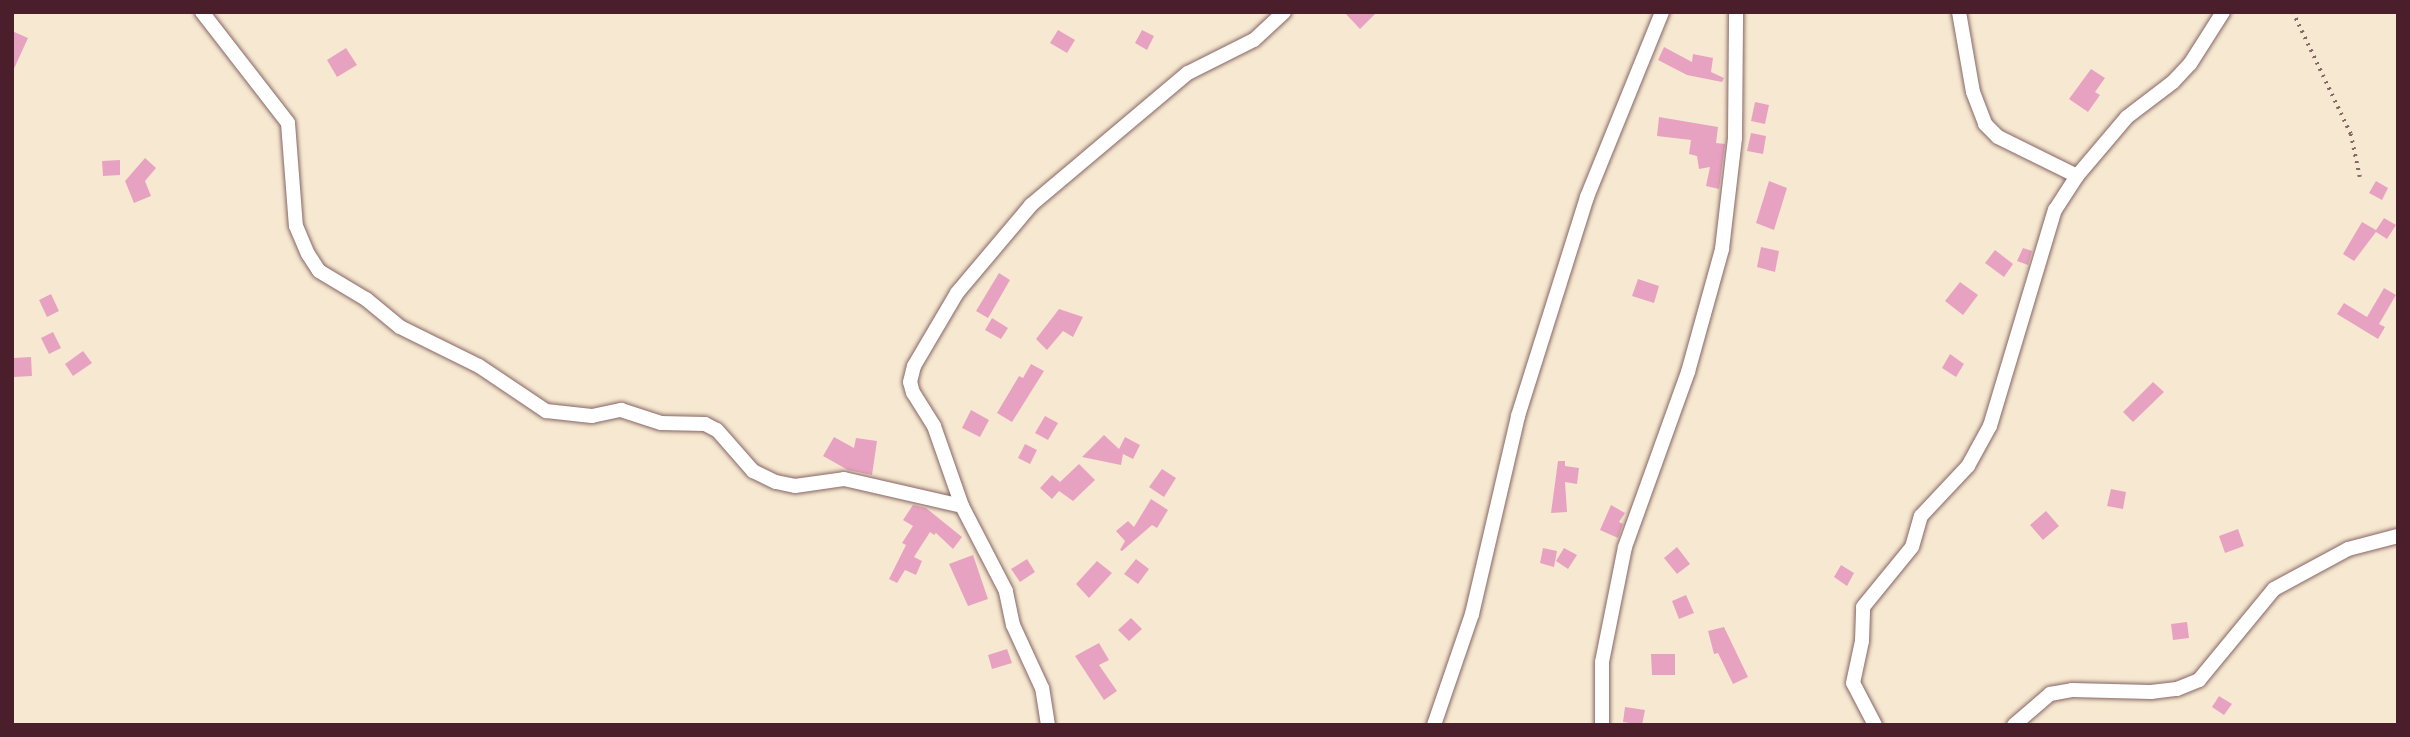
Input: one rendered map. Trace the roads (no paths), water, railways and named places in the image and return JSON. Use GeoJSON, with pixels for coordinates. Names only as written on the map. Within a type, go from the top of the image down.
{"type":"FeatureCollection","features":[{"type":"Feature","properties":{"kind":"street"},"geometry":{"type":"LineString","coordinates":[[202,12],[288,123],[296,226],[308,254],[319,271],[366,299],[400,327],[479,366],[546,411],[592,416],[621,410],[662,423],[705,424],[717,430],[753,471],[776,482],[794,486],[844,479],[962,506]]}},
{"type":"Feature","properties":{"kind":"street"},"geometry":{"type":"LineString","coordinates":[[1048,725],[1042,688],[1013,625],[1006,590],[962,506],[934,425],[913,393],[910,382],[914,366],[957,293],[1031,205],[1188,73],[1254,40],[1284,12]]}},
{"type":"Feature","properties":{"kind":"street"},"geometry":{"type":"LineString","coordinates":[[1434,725],[1472,614],[1518,416],[1583,210],[1662,12]]}},
{"type":"Feature","properties":{"kind":"street"},"geometry":{"type":"LineString","coordinates":[[1602,725],[1601,662],[1625,547],[1688,372],[1722,249],[1735,138],[1735,12]]}},
{"type":"Feature","properties":{"kind":"street"},"geometry":{"type":"LineString","coordinates":[[1959,12],[1973,92],[1985,124],[1998,136],[2077,176]]}},
{"type":"Feature","properties":{"kind":"street"},"geometry":{"type":"LineString","coordinates":[[1875,725],[1853,683],[1862,641],[1863,607],[1912,547],[1921,516],[1968,466],[1990,426],[2000,401],[2051,222],[2077,176],[2127,117],[2173,82],[2190,64],[2223,12]]}},
{"type":"Feature","properties":{"kind":"street"},"geometry":{"type":"LineString","coordinates":[[2014,725],[2050,694],[2072,690],[2151,692],[2176,689],[2199,680],[2274,589],[2348,549],[2398,536]]}}]}
